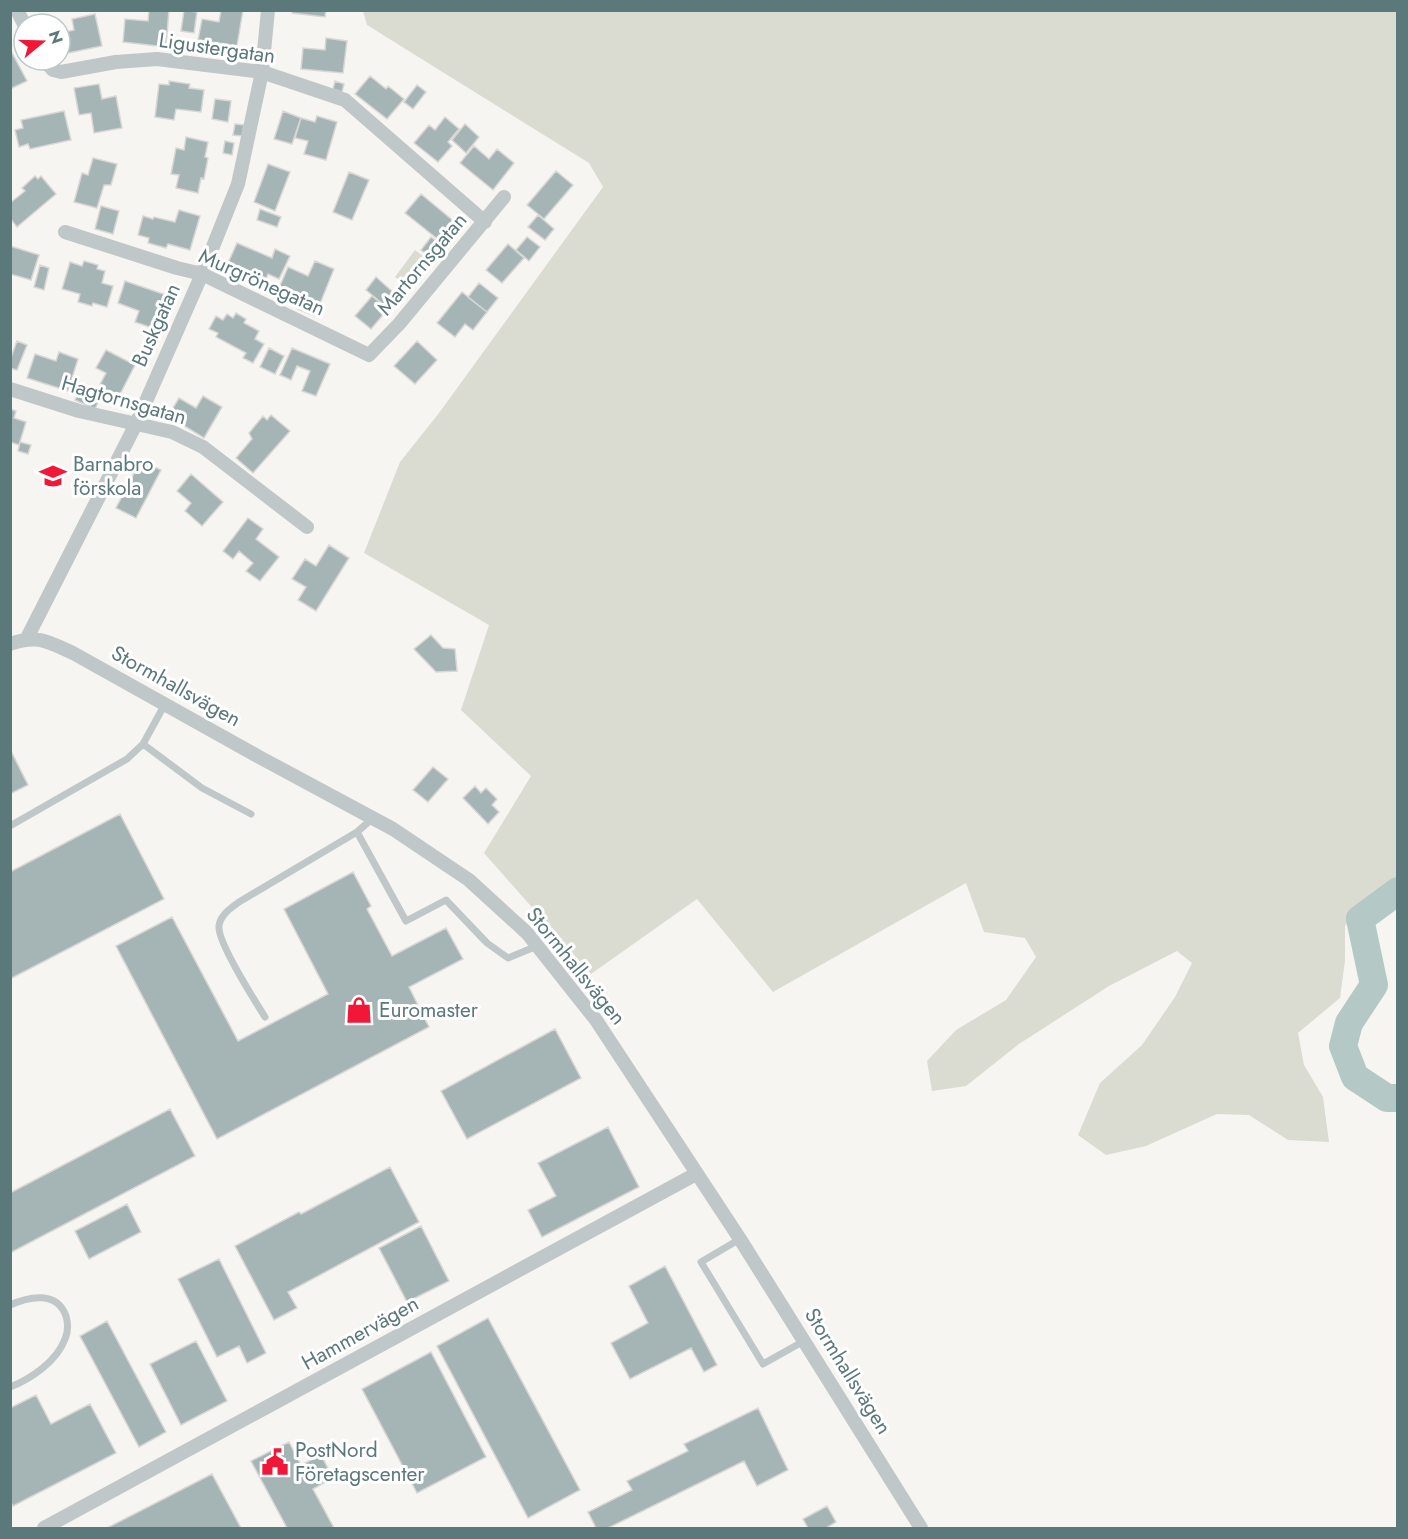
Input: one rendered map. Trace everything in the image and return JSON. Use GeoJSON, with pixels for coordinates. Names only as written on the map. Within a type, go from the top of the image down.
{"type":"FeatureCollection","features":[{"type":"Feature","properties":{"kind":"street","name":"Buskgatan"},"geometry":{"type":"LineString","coordinates":[[27,638],[136,424],[202,274],[238,184],[262,72],[268,10]]}},
{"type":"Feature","properties":{"kind":"street","name":"Ligustergatan"},"geometry":{"type":"LineString","coordinates":[[72,70],[116,62],[157,59],[262,72],[345,100],[485,222]]}},
{"type":"Feature","properties":{"kind":"street","name":"Martornsgatan"},"geometry":{"type":"LineString","coordinates":[[369,355],[504,198]]}},
{"type":"Feature","properties":{"kind":"street","name":"Murgrönegatan"},"geometry":{"type":"LineString","coordinates":[[65,232],[202,274],[369,355]]}},
{"type":"Feature","properties":{"kind":"street","name":"Hagtornsgatan"},"geometry":{"type":"LineString","coordinates":[[10,389],[79,411],[172,432],[203,447],[307,527]]}},
{"type":"Feature","properties":{"kind":"street"},"geometry":{"type":"LineString","coordinates":[[10,644],[27,638]]}},
{"type":"Feature","properties":{"kind":"street","name":"Stormhallsvägen"},"geometry":{"type":"LineString","coordinates":[[27,638],[42,640],[73,653],[373,818],[419,845],[462,875],[503,910],[538,945],[596,1020],[740,1239],[921,1528]]}},
{"type":"Feature","properties":{"kind":"street","name":"Hammervägen"},"geometry":{"type":"LineString","coordinates":[[44,1528],[696,1174]]}},
{"type":"Feature","properties":{"kind":"lane"},"geometry":{"type":"LineString","coordinates":[[10,826],[127,759],[142,744],[165,704]]}},
{"type":"Feature","properties":{"kind":"lane"},"geometry":{"type":"LineString","coordinates":[[142,744],[202,788],[251,814]]}},
{"type":"Feature","properties":{"kind":"lane"},"geometry":{"type":"LineString","coordinates":[[265,1017],[222,941],[219,926],[224,914],[239,902],[357,832],[373,818]]}},
{"type":"Feature","properties":{"kind":"lane"},"geometry":{"type":"LineString","coordinates":[[357,832],[406,921],[446,900],[487,943],[508,958],[538,945]]}},
{"type":"Feature","properties":{"kind":"lane"},"geometry":{"type":"LineString","coordinates":[[740,1239],[701,1262],[763,1364],[804,1341]]}},
{"type":"Feature","properties":{"kind":"lane"},"geometry":{"type":"LineString","coordinates":[[10,1305],[34,1297],[54,1300],[64,1311],[67,1328],[65,1339],[57,1352],[41,1369],[28,1379],[10,1387]]}},
{"type":"Feature","properties":{"kind":"shaded area"},"geometry":{"type":"Polygon","coordinates":[[[363,11],[1397,11],[1397,880],[1364,899],[1345,926],[1345,961],[1340,998],[1298,1033],[1304,1065],[1323,1097],[1329,1142],[1288,1140],[1249,1115],[1217,1114],[1146,1146],[1106,1155],[1078,1135],[1100,1083],[1142,1045],[1175,997],[1192,963],[1177,951],[1109,986],[1019,1044],[966,1086],[932,1091],[927,1061],[956,1030],[1006,1000],[1036,957],[1025,938],[984,932],[966,883],[773,992],[697,899],[591,974],[484,853],[531,776],[461,710],[489,625],[364,553],[400,462],[439,413],[603,187],[589,163],[367,25],[363,11]]]}},
{"type":"Feature","properties":{"kind":"shaded area"},"geometry":{"type":"Polygon","coordinates":[[[415,250],[431,262],[411,289],[395,277],[415,250]]]}},
{"type":"Feature","properties":{"kind":"building"},"geometry":{"type":"Polygon","coordinates":[[[149,10],[169,10],[166,47],[123,42],[125,19],[148,21],[149,10]]]}},
{"type":"Feature","properties":{"kind":"building"},"geometry":{"type":"Polygon","coordinates":[[[184,10],[197,12],[194,33],[181,31],[184,10]]]}},
{"type":"Feature","properties":{"kind":"building"},"geometry":{"type":"Polygon","coordinates":[[[221,10],[243,10],[237,46],[198,40],[202,19],[219,22],[221,10]]]}},
{"type":"Feature","properties":{"kind":"building"},"geometry":{"type":"Polygon","coordinates":[[[293,10],[326,10],[325,17],[292,13],[293,10]]]}},
{"type":"Feature","properties":{"kind":"building"},"geometry":{"type":"Polygon","coordinates":[[[95,14],[102,46],[72,52],[72,30],[74,30],[72,19],[95,14]]]}},
{"type":"Feature","properties":{"kind":"building"},"geometry":{"type":"Polygon","coordinates":[[[326,38],[347,41],[343,73],[301,69],[303,48],[325,50],[326,38]]]}},
{"type":"Feature","properties":{"kind":"building"},"geometry":{"type":"Polygon","coordinates":[[[10,49],[12,72],[22,72],[27,81],[10,89],[10,49]]]}},
{"type":"Feature","properties":{"kind":"building"},"geometry":{"type":"Polygon","coordinates":[[[370,76],[386,89],[388,86],[404,99],[387,119],[355,94],[370,76]]]}},
{"type":"Feature","properties":{"kind":"building"},"geometry":{"type":"Polygon","coordinates":[[[169,81],[190,84],[189,88],[204,90],[201,112],[176,109],[174,120],[155,117],[159,84],[169,85],[169,81]]]}},
{"type":"Feature","properties":{"kind":"building"},"geometry":{"type":"Polygon","coordinates":[[[335,81],[344,84],[342,92],[333,89],[335,81]]]}},
{"type":"Feature","properties":{"kind":"building"},"geometry":{"type":"Polygon","coordinates":[[[99,84],[102,99],[116,96],[122,128],[94,133],[91,113],[79,115],[74,88],[99,84]]]}},
{"type":"Feature","properties":{"kind":"building"},"geometry":{"type":"Polygon","coordinates":[[[417,85],[426,92],[413,109],[404,102],[417,85]]]}},
{"type":"Feature","properties":{"kind":"building"},"geometry":{"type":"Polygon","coordinates":[[[215,99],[231,101],[228,122],[212,119],[215,99]]]}},
{"type":"Feature","properties":{"kind":"building"},"geometry":{"type":"Polygon","coordinates":[[[64,111],[71,140],[30,149],[28,144],[19,147],[15,130],[23,128],[21,120],[64,111]]]}},
{"type":"Feature","properties":{"kind":"building"},"geometry":{"type":"Polygon","coordinates":[[[283,111],[301,118],[292,144],[274,139],[283,111]]]}},
{"type":"Feature","properties":{"kind":"building"},"geometry":{"type":"Polygon","coordinates":[[[317,116],[337,122],[326,160],[304,154],[308,141],[295,138],[301,118],[315,122],[317,116]]]}},
{"type":"Feature","properties":{"kind":"building"},"geometry":{"type":"Polygon","coordinates":[[[445,117],[459,129],[448,142],[452,146],[438,162],[414,143],[429,125],[435,130],[445,117]]]}},
{"type":"Feature","properties":{"kind":"building"},"geometry":{"type":"Polygon","coordinates":[[[235,124],[244,125],[242,136],[233,135],[235,124]]]}},
{"type":"Feature","properties":{"kind":"building"},"geometry":{"type":"Polygon","coordinates":[[[465,124],[479,137],[466,153],[452,140],[465,124]]]}},
{"type":"Feature","properties":{"kind":"building"},"geometry":{"type":"Polygon","coordinates":[[[186,137],[208,142],[204,179],[201,178],[198,193],[176,188],[179,175],[171,174],[176,148],[184,150],[186,137]]]}},
{"type":"Feature","properties":{"kind":"building"},"geometry":{"type":"Polygon","coordinates":[[[225,141],[234,143],[232,155],[223,153],[225,141]]]}},
{"type":"Feature","properties":{"kind":"building"},"geometry":{"type":"Polygon","coordinates":[[[474,146],[489,159],[497,149],[514,163],[493,190],[460,163],[474,146]]]}},
{"type":"Feature","properties":{"kind":"building"},"geometry":{"type":"Polygon","coordinates":[[[93,158],[117,164],[111,185],[104,185],[97,208],[74,202],[82,173],[88,175],[93,158]]]}},
{"type":"Feature","properties":{"kind":"building"},"geometry":{"type":"Polygon","coordinates":[[[268,164],[290,172],[275,211],[254,202],[268,164]]]}},
{"type":"Feature","properties":{"kind":"building"},"geometry":{"type":"Polygon","coordinates":[[[556,171],[573,185],[544,219],[527,205],[556,171]]]}},
{"type":"Feature","properties":{"kind":"building"},"geometry":{"type":"Polygon","coordinates":[[[349,172],[369,180],[352,220],[333,212],[349,172]]]}},
{"type":"Feature","properties":{"kind":"building"},"geometry":{"type":"Polygon","coordinates":[[[35,176],[38,179],[41,176],[56,194],[17,227],[10,218],[10,203],[25,191],[22,188],[35,176]]]}},
{"type":"Feature","properties":{"kind":"building"},"geometry":{"type":"Polygon","coordinates":[[[421,194],[456,223],[440,241],[405,213],[421,194]]]}},
{"type":"Feature","properties":{"kind":"building"},"geometry":{"type":"Polygon","coordinates":[[[101,206],[119,211],[113,234],[95,229],[101,206]]]}},
{"type":"Feature","properties":{"kind":"building"},"geometry":{"type":"Polygon","coordinates":[[[260,209],[281,217],[277,227],[257,220],[260,209]]]}},
{"type":"Feature","properties":{"kind":"building"},"geometry":{"type":"Polygon","coordinates":[[[179,210],[200,216],[190,250],[168,244],[166,248],[148,243],[149,238],[138,235],[143,216],[175,222],[179,210]]]}},
{"type":"Feature","properties":{"kind":"building"},"geometry":{"type":"Polygon","coordinates":[[[538,215],[554,229],[545,240],[528,227],[538,215]]]}},
{"type":"Feature","properties":{"kind":"building"},"geometry":{"type":"Polygon","coordinates":[[[431,237],[443,246],[433,259],[421,250],[431,237]]]}},
{"type":"Feature","properties":{"kind":"building"},"geometry":{"type":"Polygon","coordinates":[[[527,237],[540,247],[529,261],[516,250],[527,237]]]}},
{"type":"Feature","properties":{"kind":"building"},"geometry":{"type":"Polygon","coordinates":[[[237,243],[272,258],[275,249],[290,256],[279,279],[268,274],[266,279],[228,263],[237,243]]]}},
{"type":"Feature","properties":{"kind":"building"},"geometry":{"type":"Polygon","coordinates":[[[508,244],[524,258],[502,283],[486,270],[508,244]]]}},
{"type":"Feature","properties":{"kind":"building"},"geometry":{"type":"Polygon","coordinates":[[[10,246],[39,255],[31,280],[10,274],[10,246]]]}},
{"type":"Feature","properties":{"kind":"building"},"geometry":{"type":"Polygon","coordinates":[[[84,261],[98,265],[97,269],[105,271],[102,283],[113,286],[107,307],[78,302],[80,294],[62,289],[70,262],[82,266],[84,261]]]}},
{"type":"Feature","properties":{"kind":"building"},"geometry":{"type":"Polygon","coordinates":[[[315,261],[334,269],[315,316],[298,309],[302,298],[279,288],[288,267],[308,276],[315,261]]]}},
{"type":"Feature","properties":{"kind":"building"},"geometry":{"type":"Polygon","coordinates":[[[40,265],[49,268],[44,290],[34,287],[40,265]]]}},
{"type":"Feature","properties":{"kind":"building"},"geometry":{"type":"Polygon","coordinates":[[[376,277],[394,293],[384,305],[366,290],[376,277]]]}},
{"type":"Feature","properties":{"kind":"building"},"geometry":{"type":"Polygon","coordinates":[[[125,281],[169,296],[158,330],[135,322],[139,311],[118,303],[125,281]]]}},
{"type":"Feature","properties":{"kind":"building"},"geometry":{"type":"Polygon","coordinates":[[[479,283],[498,298],[487,312],[468,297],[479,283]]]}},
{"type":"Feature","properties":{"kind":"building"},"geometry":{"type":"Polygon","coordinates":[[[462,292],[487,312],[473,330],[465,324],[455,337],[437,323],[462,292]]]}},
{"type":"Feature","properties":{"kind":"building"},"geometry":{"type":"Polygon","coordinates":[[[372,296],[388,309],[371,329],[355,316],[372,296]]]}},
{"type":"Feature","properties":{"kind":"building"},"geometry":{"type":"Polygon","coordinates":[[[236,313],[246,319],[244,323],[259,331],[255,339],[264,344],[253,363],[243,358],[246,353],[216,337],[218,333],[209,329],[216,316],[223,320],[227,314],[233,318],[236,313]]]}},
{"type":"Feature","properties":{"kind":"building"},"geometry":{"type":"Polygon","coordinates":[[[17,341],[27,345],[17,370],[10,368],[10,360],[17,341]]]}},
{"type":"Feature","properties":{"kind":"building"},"geometry":{"type":"Polygon","coordinates":[[[417,341],[437,360],[415,384],[394,366],[417,341]]]}},
{"type":"Feature","properties":{"kind":"building"},"geometry":{"type":"Polygon","coordinates":[[[269,348],[284,356],[275,374],[260,367],[269,348]]]}},
{"type":"Feature","properties":{"kind":"building"},"geometry":{"type":"Polygon","coordinates":[[[292,348],[330,364],[316,396],[302,391],[310,371],[297,366],[291,380],[280,375],[292,348]]]}},
{"type":"Feature","properties":{"kind":"building"},"geometry":{"type":"Polygon","coordinates":[[[106,350],[135,365],[116,402],[96,392],[106,373],[96,368],[106,350]]]}},
{"type":"Feature","properties":{"kind":"building"},"geometry":{"type":"Polygon","coordinates":[[[59,352],[78,359],[68,391],[27,378],[35,354],[56,361],[59,352]]]}},
{"type":"Feature","properties":{"kind":"building"},"geometry":{"type":"Polygon","coordinates":[[[80,389],[100,398],[95,409],[75,400],[80,389]]]}},
{"type":"Feature","properties":{"kind":"building"},"geometry":{"type":"Polygon","coordinates":[[[203,396],[222,407],[204,438],[168,416],[179,398],[196,408],[203,396]]]}},
{"type":"Feature","properties":{"kind":"building"},"geometry":{"type":"Polygon","coordinates":[[[10,409],[16,411],[14,418],[26,422],[19,445],[10,442],[10,409]]]}},
{"type":"Feature","properties":{"kind":"building"},"geometry":{"type":"Polygon","coordinates":[[[271,415],[290,431],[253,473],[236,458],[252,439],[249,433],[263,416],[267,420],[271,415]]]}},
{"type":"Feature","properties":{"kind":"building"},"geometry":{"type":"Polygon","coordinates":[[[20,442],[31,445],[28,454],[18,451],[20,442]]]}},
{"type":"Feature","properties":{"kind":"building"},"geometry":{"type":"Polygon","coordinates":[[[141,460],[161,470],[136,518],[116,508],[141,460]]]}},
{"type":"Feature","properties":{"kind":"building"},"geometry":{"type":"Polygon","coordinates":[[[191,474],[223,502],[202,526],[185,511],[191,503],[177,491],[191,474]]]}},
{"type":"Feature","properties":{"kind":"building"},"geometry":{"type":"Polygon","coordinates":[[[248,518],[263,529],[256,539],[279,557],[260,581],[246,571],[253,563],[239,551],[233,559],[223,551],[248,518]]]}},
{"type":"Feature","properties":{"kind":"building"},"geometry":{"type":"Polygon","coordinates":[[[329,545],[349,558],[316,611],[298,600],[306,587],[292,579],[305,559],[316,566],[329,545]]]}},
{"type":"Feature","properties":{"kind":"building"},"geometry":{"type":"Polygon","coordinates":[[[431,635],[443,648],[455,649],[457,671],[436,672],[414,649],[431,635]]]}},
{"type":"Feature","properties":{"kind":"building"},"geometry":{"type":"Polygon","coordinates":[[[10,749],[28,785],[10,794],[10,749]]]}},
{"type":"Feature","properties":{"kind":"building"},"geometry":{"type":"Polygon","coordinates":[[[433,767],[448,779],[428,802],[413,790],[433,767]]]}},
{"type":"Feature","properties":{"kind":"building"},"geometry":{"type":"Polygon","coordinates":[[[475,786],[481,793],[486,788],[497,799],[492,805],[499,812],[488,824],[463,798],[475,786]]]}},
{"type":"Feature","properties":{"kind":"building"},"geometry":{"type":"Polygon","coordinates":[[[120,814],[164,899],[10,979],[10,872],[120,814]]]}},
{"type":"Feature","properties":{"kind":"building","name":"Euromaster"},"geometry":{"type":"Polygon","coordinates":[[[353,872],[371,906],[367,909],[392,956],[446,928],[463,959],[409,987],[429,1027],[217,1139],[116,946],[172,917],[238,1041],[328,994],[284,909],[353,872]]]}},
{"type":"Feature","properties":{"kind":"building"},"geometry":{"type":"Polygon","coordinates":[[[555,1029],[581,1078],[467,1139],[441,1091],[555,1029]]]}},
{"type":"Feature","properties":{"kind":"building"},"geometry":{"type":"Polygon","coordinates":[[[170,1109],[195,1156],[10,1253],[10,1193],[170,1109]]]}},
{"type":"Feature","properties":{"kind":"building"},"geometry":{"type":"Polygon","coordinates":[[[608,1127],[639,1187],[542,1237],[528,1210],[556,1196],[538,1163],[608,1127]]]}},
{"type":"Feature","properties":{"kind":"building"},"geometry":{"type":"Polygon","coordinates":[[[390,1167],[419,1222],[288,1292],[297,1308],[274,1320],[235,1246],[390,1167]]]}},
{"type":"Feature","properties":{"kind":"building"},"geometry":{"type":"Polygon","coordinates":[[[127,1204],[141,1232],[89,1259],[75,1231],[127,1204]]]}},
{"type":"Feature","properties":{"kind":"building"},"geometry":{"type":"Polygon","coordinates":[[[421,1226],[449,1281],[407,1302],[379,1248],[421,1226]]]}},
{"type":"Feature","properties":{"kind":"building"},"geometry":{"type":"Polygon","coordinates":[[[219,1259],[266,1353],[247,1363],[239,1346],[217,1357],[178,1279],[219,1259]]]}},
{"type":"Feature","properties":{"kind":"building"},"geometry":{"type":"Polygon","coordinates":[[[665,1266],[717,1365],[704,1372],[691,1348],[630,1379],[611,1343],[648,1323],[629,1286],[665,1266]]]}},
{"type":"Feature","properties":{"kind":"building"},"geometry":{"type":"Polygon","coordinates":[[[488,1318],[580,1490],[528,1518],[437,1346],[488,1318]]]}},
{"type":"Feature","properties":{"kind":"building"},"geometry":{"type":"Polygon","coordinates":[[[107,1321],[166,1432],[139,1447],[80,1336],[107,1321]]]}},
{"type":"Feature","properties":{"kind":"building"},"geometry":{"type":"Polygon","coordinates":[[[196,1341],[227,1401],[181,1425],[150,1364],[196,1341]]]}},
{"type":"Feature","properties":{"kind":"building"},"geometry":{"type":"Polygon","coordinates":[[[431,1352],[486,1457],[417,1493],[362,1389],[431,1352]]]}},
{"type":"Feature","properties":{"kind":"building"},"geometry":{"type":"Polygon","coordinates":[[[36,1395],[51,1424],[90,1404],[116,1453],[13,1506],[10,1501],[10,1408],[36,1395]]]}},
{"type":"Feature","properties":{"kind":"building"},"geometry":{"type":"Polygon","coordinates":[[[758,1408],[788,1470],[757,1486],[744,1461],[608,1528],[596,1528],[588,1512],[632,1490],[627,1481],[688,1451],[684,1444],[758,1408]]]}},
{"type":"Feature","properties":{"kind":"building"},"geometry":{"type":"Polygon","coordinates":[[[289,1442],[301,1465],[321,1455],[333,1478],[313,1489],[334,1528],[287,1528],[251,1461],[289,1442]]]}},
{"type":"Feature","properties":{"kind":"building"},"geometry":{"type":"Polygon","coordinates":[[[212,1474],[241,1528],[107,1528],[212,1474]]]}},
{"type":"Feature","properties":{"kind":"building"},"geometry":{"type":"Polygon","coordinates":[[[827,1506],[836,1522],[826,1528],[808,1528],[803,1519],[827,1506]]]}},
{"type":"Feature","properties":{"kind":"waterway"},"geometry":{"type":"LineString","coordinates":[[1398,891],[1360,919],[1374,985],[1349,1023],[1343,1046],[1355,1077],[1387,1098],[1398,1098]]}},
{"type":"Feature","properties":{"kind":"place","name":"Barnabro förskola"},"geometry":{"type":"Point","coordinates":[53,476]}},
{"type":"Feature","properties":{"kind":"place","name":"Euromaster"},"geometry":{"type":"Point","coordinates":[359,1010]}},
{"type":"Feature","properties":{"kind":"place","name":"PostNord Företagscenter"},"geometry":{"type":"Point","coordinates":[275,1462]}}]}
